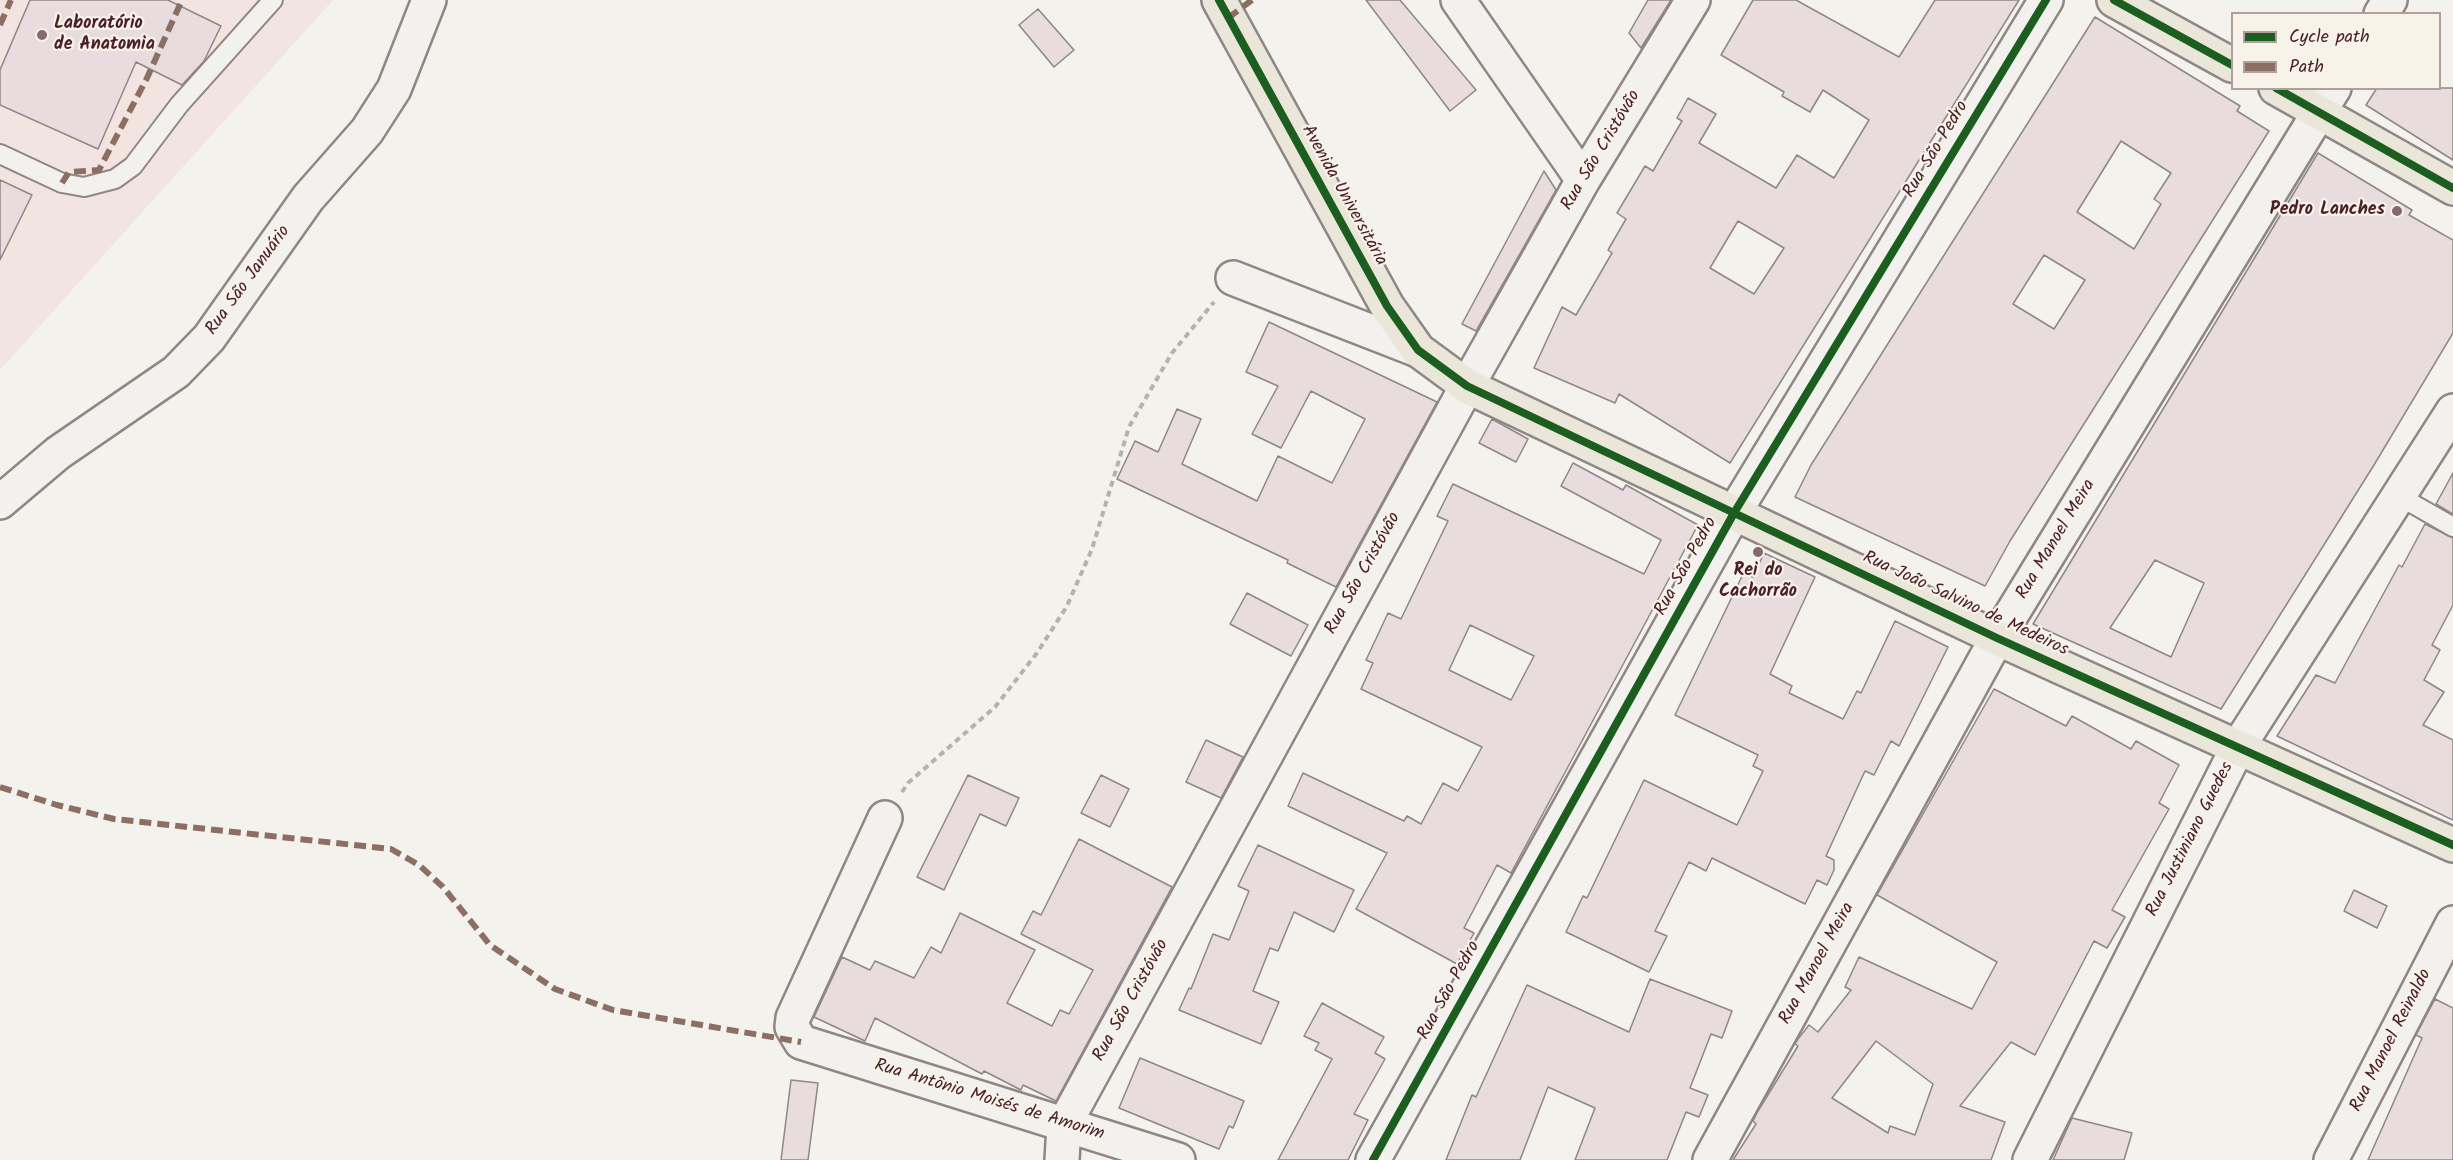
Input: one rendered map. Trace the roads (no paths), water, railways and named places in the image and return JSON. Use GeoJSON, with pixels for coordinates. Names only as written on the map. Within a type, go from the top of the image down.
{"type":"FeatureCollection","features":[{"type":"Feature","properties":{"kind":"main road","name":"Avenida Universitária"},"geometry":{"type":"LineString","coordinates":[[1219,0],[1387,306],[1418,350],[1467,386]]}},
{"type":"Feature","properties":{"kind":"main road"},"geometry":{"type":"LineString","coordinates":[[2114,0],[2231,64]]}},
{"type":"Feature","properties":{"kind":"main road"},"geometry":{"type":"LineString","coordinates":[[2284,90],[2326,100],[2453,188]]}},
{"type":"Feature","properties":{"kind":"main road","name":"Rua João Salvino de Medeiros"},"geometry":{"type":"LineString","coordinates":[[1467,386],[1997,638],[2453,845]]}},
{"type":"Feature","properties":{"kind":"street","name":"Rua São Januário"},"geometry":{"type":"LineString","coordinates":[[0,502],[58,453],[176,372],[209,338],[309,198],[367,131],[394,89],[429,0]]}},
{"type":"Feature","properties":{"kind":"street"},"geometry":{"type":"LineString","coordinates":[[1458,0],[1583,180]]}},
{"type":"Feature","properties":{"kind":"street","name":"Rua São Cristóvão"},"geometry":{"type":"LineString","coordinates":[[1062,1160],[1064,1125],[1467,386],[1583,180],[1693,0]]}},
{"type":"Feature","properties":{"kind":"street","name":"Rua São Pedro"},"geometry":{"type":"LineString","coordinates":[[1373,1160],[1734,513],[2046,0]]}},
{"type":"Feature","properties":{"kind":"street","name":"Rua Manoel Meira"},"geometry":{"type":"LineString","coordinates":[[1710,1160],[1997,638],[2326,100]]}},
{"type":"Feature","properties":{"kind":"street"},"geometry":{"type":"LineString","coordinates":[[1233,278],[1418,350]]}},
{"type":"Feature","properties":{"kind":"street","name":"Rua Justiniano Guedes"},"geometry":{"type":"LineString","coordinates":[[2030,1160],[2238,747],[2453,411]]}},
{"type":"Feature","properties":{"kind":"street","name":"Rua Antônio Moisés de Amorim"},"geometry":{"type":"LineString","coordinates":[[885,818],[793,1018],[792,1027],[801,1042],[1178,1160]]}},
{"type":"Feature","properties":{"kind":"street","name":"Rua Manoel Reinaldo"},"geometry":{"type":"LineString","coordinates":[[2331,1160],[2453,923]]}},
{"type":"Feature","properties":{"kind":"lane"},"geometry":{"type":"LineString","coordinates":[[0,154],[62,183],[84,187],[115,179],[133,166],[179,105],[273,0]]}},
{"type":"Feature","properties":{"kind":"lane"},"geometry":{"type":"LineString","coordinates":[[2399,496],[2453,527]]}},
{"type":"Feature","properties":{"kind":"place","name":"Laboratório de Anatomia"},"geometry":{"type":"Point","coordinates":[42,35]}},
{"type":"Feature","properties":{"kind":"place","name":"Pedro Lanches"},"geometry":{"type":"Point","coordinates":[2397,211]}},
{"type":"Feature","properties":{"kind":"place","name":"Rei do Cachorrão"},"geometry":{"type":"Point","coordinates":[1758,552]}}]}
